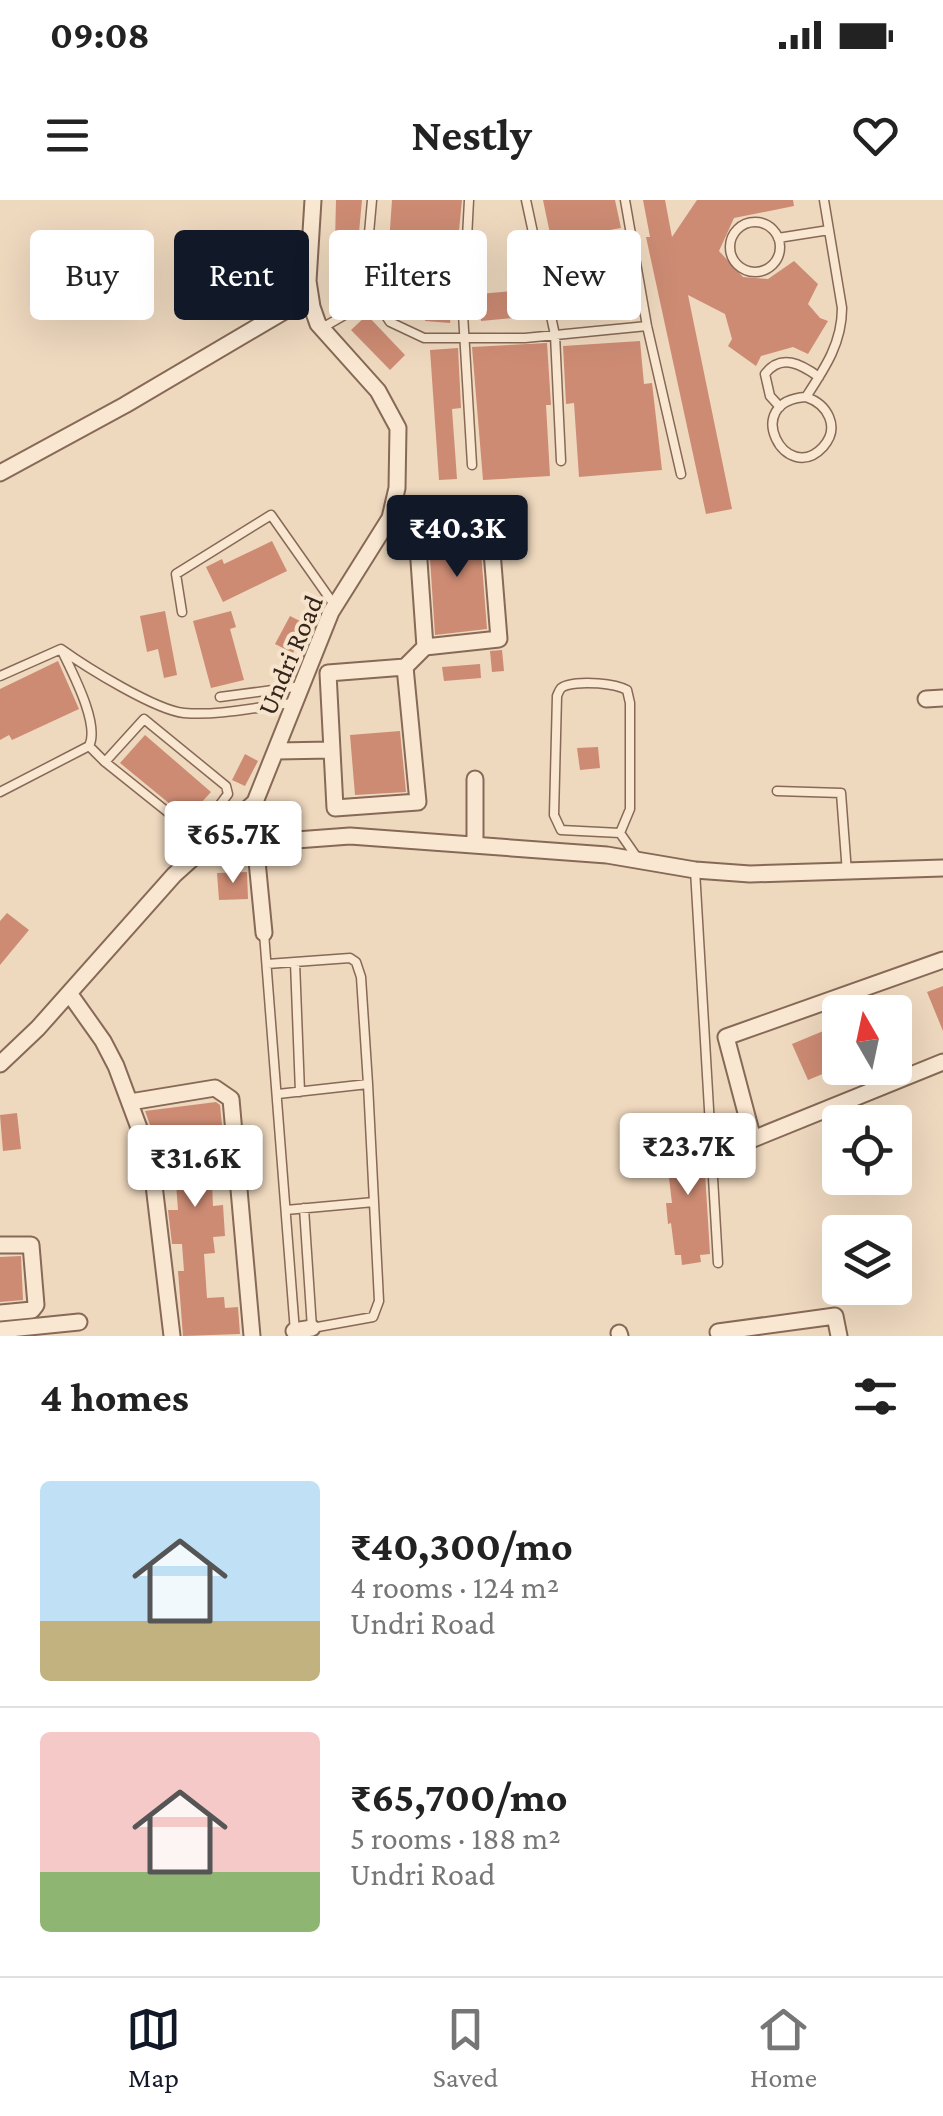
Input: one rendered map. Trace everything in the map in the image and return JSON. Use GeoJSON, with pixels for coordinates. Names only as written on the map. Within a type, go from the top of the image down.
{"type":"FeatureCollection","features":[{"type":"Feature","properties":{"kind":"street","name":"Undri Road"},"geometry":{"type":"LineString","coordinates":[[0,1064],[174,875],[241,818],[254,802],[335,606],[390,518],[397,488],[398,428],[378,391],[322,328],[310,296],[314,200]]}},
{"type":"Feature","properties":{"kind":"street"},"geometry":{"type":"LineString","coordinates":[[0,473],[310,296]]}},
{"type":"Feature","properties":{"kind":"street"},"geometry":{"type":"LineString","coordinates":[[390,518],[489,514],[499,639],[425,647],[405,667],[328,673],[335,808],[418,802],[405,667]]}},
{"type":"Feature","properties":{"kind":"street"},"geometry":{"type":"LineString","coordinates":[[416,518],[425,647]]}},
{"type":"Feature","properties":{"kind":"street"},"geometry":{"type":"LineString","coordinates":[[926,699],[943,698]]}},
{"type":"Feature","properties":{"kind":"street"},"geometry":{"type":"LineString","coordinates":[[277,751],[331,750]]}},
{"type":"Feature","properties":{"kind":"street"},"geometry":{"type":"LineString","coordinates":[[475,846],[476,779]]}},
{"type":"Feature","properties":{"kind":"street"},"geometry":{"type":"LineString","coordinates":[[241,818],[255,853],[264,932]]}},
{"type":"Feature","properties":{"kind":"street"},"geometry":{"type":"LineString","coordinates":[[255,853],[296,840],[350,836],[638,859],[694,870],[750,874],[943,868]]}},
{"type":"Feature","properties":{"kind":"street"},"geometry":{"type":"LineString","coordinates":[[943,960],[726,1037],[753,1139],[943,1062]]}},
{"type":"Feature","properties":{"kind":"street"},"geometry":{"type":"LineString","coordinates":[[69,993],[103,1041],[151,1160],[172,1336]]}},
{"type":"Feature","properties":{"kind":"street"},"geometry":{"type":"LineString","coordinates":[[130,1102],[215,1088],[231,1099],[252,1336]]}},
{"type":"Feature","properties":{"kind":"street"},"geometry":{"type":"LineString","coordinates":[[0,1246],[31,1246],[36,1305],[32,1310],[0,1314]]}},
{"type":"Feature","properties":{"kind":"street"},"geometry":{"type":"LineString","coordinates":[[718,1332],[835,1316],[838,1336]]}},
{"type":"Feature","properties":{"kind":"street"},"geometry":{"type":"LineString","coordinates":[[0,1330],[25,1332],[78,1322]]}},
{"type":"Feature","properties":{"kind":"street"},"geometry":{"type":"LineString","coordinates":[[295,1333],[312,1328]]}},
{"type":"Feature","properties":{"kind":"lane"},"geometry":{"type":"LineString","coordinates":[[369,230],[372,200]]}},
{"type":"Feature","properties":{"kind":"lane"},"geometry":{"type":"LineString","coordinates":[[470,200],[465,246],[464,340],[472,465]]}},
{"type":"Feature","properties":{"kind":"lane"},"geometry":{"type":"LineString","coordinates":[[526,200],[555,335],[561,461]]}},
{"type":"Feature","properties":{"kind":"lane"},"geometry":{"type":"LineString","coordinates":[[624,200],[647,326],[681,474]]}},
{"type":"Feature","properties":{"kind":"lane"},"geometry":{"type":"LineString","coordinates":[[806,397],[836,348],[842,325],[824,200]]}},
{"type":"Feature","properties":{"kind":"lane"},"geometry":{"type":"LineString","coordinates":[[749,222],[762,222],[778,238],[777,259],[762,271],[742,269],[730,252],[734,231],[749,222]]}},
{"type":"Feature","properties":{"kind":"lane"},"geometry":{"type":"LineString","coordinates":[[778,238],[830,230]]}},
{"type":"Feature","properties":{"kind":"lane"},"geometry":{"type":"LineString","coordinates":[[322,328],[336,320]]}},
{"type":"Feature","properties":{"kind":"lane"},"geometry":{"type":"LineString","coordinates":[[389,320],[424,338],[464,340],[647,326]]}},
{"type":"Feature","properties":{"kind":"lane"},"geometry":{"type":"LineString","coordinates":[[780,407],[766,384],[765,374],[770,367],[796,362],[819,377]]}},
{"type":"Feature","properties":{"kind":"lane"},"geometry":{"type":"LineString","coordinates":[[806,397],[823,406],[832,424],[826,443],[810,455],[790,454],[776,442],[772,424],[780,407],[806,397]]}},
{"type":"Feature","properties":{"kind":"lane"},"geometry":{"type":"LineString","coordinates":[[182,612],[176,574],[271,515],[335,606]]}},
{"type":"Feature","properties":{"kind":"lane"},"geometry":{"type":"LineString","coordinates":[[0,676],[61,649]]}},
{"type":"Feature","properties":{"kind":"lane"},"geometry":{"type":"LineString","coordinates":[[61,649],[166,709],[183,713],[296,702]]}},
{"type":"Feature","properties":{"kind":"lane"},"geometry":{"type":"LineString","coordinates":[[0,792],[89,746],[94,734],[77,680],[61,649]]}},
{"type":"Feature","properties":{"kind":"lane"},"geometry":{"type":"LineString","coordinates":[[568,684],[619,686],[627,690],[630,809],[620,834],[576,833],[562,830],[557,824],[557,696],[568,684]]}},
{"type":"Feature","properties":{"kind":"lane"},"geometry":{"type":"LineString","coordinates":[[220,697],[302,686]]}},
{"type":"Feature","properties":{"kind":"lane"},"geometry":{"type":"LineString","coordinates":[[89,746],[105,762],[185,826],[196,827],[205,822],[228,794],[226,786],[144,720],[105,762]]}},
{"type":"Feature","properties":{"kind":"lane"},"geometry":{"type":"LineString","coordinates":[[777,792],[842,793],[847,873]]}},
{"type":"Feature","properties":{"kind":"lane"},"geometry":{"type":"LineString","coordinates":[[620,834],[638,859]]}},
{"type":"Feature","properties":{"kind":"lane"},"geometry":{"type":"LineString","coordinates":[[694,870],[718,1263]]}},
{"type":"Feature","properties":{"kind":"lane"},"geometry":{"type":"LineString","coordinates":[[264,932],[295,1333]]}},
{"type":"Feature","properties":{"kind":"lane"},"geometry":{"type":"LineString","coordinates":[[267,964],[350,958],[360,969],[374,1202],[377,1310],[373,1317],[312,1328],[304,1208]]}},
{"type":"Feature","properties":{"kind":"lane"},"geometry":{"type":"LineString","coordinates":[[295,962],[300,1092]]}},
{"type":"Feature","properties":{"kind":"lane"},"geometry":{"type":"LineString","coordinates":[[278,1094],[368,1084]]}},
{"type":"Feature","properties":{"kind":"lane"},"geometry":{"type":"LineString","coordinates":[[286,1210],[374,1202]]}},
{"type":"Feature","properties":{"kind":"building"},"geometry":{"type":"Polygon","coordinates":[[[336,200],[362,200],[359,230],[335,230],[336,200]]]}},
{"type":"Feature","properties":{"kind":"building"},"geometry":{"type":"Polygon","coordinates":[[[392,200],[462,200],[459,230],[390,230],[392,200]]]}},
{"type":"Feature","properties":{"kind":"building"},"geometry":{"type":"Polygon","coordinates":[[[543,200],[615,200],[621,228],[549,230],[543,200]]]}},
{"type":"Feature","properties":{"kind":"building"},"geometry":{"type":"Polygon","coordinates":[[[643,200],[665,200],[672,237],[697,200],[793,200],[794,206],[734,218],[719,251],[743,277],[768,279],[794,261],[818,284],[808,304],[828,321],[808,354],[793,347],[761,356],[756,366],[728,346],[732,339],[725,314],[688,295],[732,509],[706,514],[646,237],[650,237],[643,200]]]}},
{"type":"Feature","properties":{"kind":"building"},"geometry":{"type":"Polygon","coordinates":[[[507,292],[507,318],[481,321],[487,320],[487,293],[507,292]]]}},
{"type":"Feature","properties":{"kind":"building"},"geometry":{"type":"Polygon","coordinates":[[[362,320],[372,320],[405,355],[390,370],[351,330],[362,320]]]}},
{"type":"Feature","properties":{"kind":"building"},"geometry":{"type":"Polygon","coordinates":[[[640,341],[644,384],[652,383],[662,470],[579,477],[574,403],[566,404],[563,346],[640,341]]]}},
{"type":"Feature","properties":{"kind":"building"},"geometry":{"type":"Polygon","coordinates":[[[547,343],[550,476],[483,480],[472,347],[547,343]]]}},
{"type":"Feature","properties":{"kind":"building"},"geometry":{"type":"Polygon","coordinates":[[[458,348],[461,408],[452,409],[457,479],[439,480],[430,350],[458,348]]]}},
{"type":"Feature","properties":{"kind":"building"},"geometry":{"type":"Polygon","coordinates":[[[479,526],[487,629],[435,635],[428,528],[479,526]]]}},
{"type":"Feature","properties":{"kind":"building"},"geometry":{"type":"Polygon","coordinates":[[[272,541],[287,571],[223,602],[206,567],[222,559],[224,564],[272,541]]]}},
{"type":"Feature","properties":{"kind":"building"},"geometry":{"type":"Polygon","coordinates":[[[165,611],[177,675],[164,678],[158,649],[147,652],[140,616],[165,611]]]}},
{"type":"Feature","properties":{"kind":"building"},"geometry":{"type":"Polygon","coordinates":[[[231,611],[236,627],[230,629],[244,680],[211,688],[193,621],[231,611]]]}},
{"type":"Feature","properties":{"kind":"building"},"geometry":{"type":"Polygon","coordinates":[[[290,616],[308,625],[293,653],[275,644],[290,616]]]}},
{"type":"Feature","properties":{"kind":"building"},"geometry":{"type":"Polygon","coordinates":[[[502,650],[504,671],[492,672],[490,651],[502,650]]]}},
{"type":"Feature","properties":{"kind":"building"},"geometry":{"type":"Polygon","coordinates":[[[58,661],[79,709],[12,740],[9,735],[0,740],[0,689],[58,661]]]}},
{"type":"Feature","properties":{"kind":"building"},"geometry":{"type":"Polygon","coordinates":[[[480,664],[481,678],[444,681],[442,667],[480,664]]]}},
{"type":"Feature","properties":{"kind":"building"},"geometry":{"type":"Polygon","coordinates":[[[400,731],[406,792],[355,795],[350,735],[400,731]]]}},
{"type":"Feature","properties":{"kind":"building"},"geometry":{"type":"Polygon","coordinates":[[[145,735],[211,792],[187,818],[120,763],[145,735]]]}},
{"type":"Feature","properties":{"kind":"building"},"geometry":{"type":"Polygon","coordinates":[[[598,747],[600,768],[580,770],[577,748],[598,747]]]}},
{"type":"Feature","properties":{"kind":"building"},"geometry":{"type":"Polygon","coordinates":[[[245,754],[258,761],[245,786],[232,780],[245,754]]]}},
{"type":"Feature","properties":{"kind":"building"},"geometry":{"type":"Polygon","coordinates":[[[247,872],[248,899],[219,900],[217,873],[247,872]]]}},
{"type":"Feature","properties":{"kind":"building"},"geometry":{"type":"Polygon","coordinates":[[[7,913],[29,930],[0,965],[0,921],[7,913]]]}},
{"type":"Feature","properties":{"kind":"building"},"geometry":{"type":"Polygon","coordinates":[[[943,986],[943,1031],[927,992],[943,986]]]}},
{"type":"Feature","properties":{"kind":"building"},"geometry":{"type":"Polygon","coordinates":[[[822,1032],[822,1074],[808,1080],[792,1044],[822,1032]]]}},
{"type":"Feature","properties":{"kind":"building"},"geometry":{"type":"Polygon","coordinates":[[[216,1102],[220,1105],[223,1135],[217,1136],[221,1178],[212,1182],[213,1206],[223,1205],[225,1236],[213,1237],[215,1253],[204,1254],[207,1298],[224,1297],[225,1308],[238,1307],[240,1334],[183,1336],[178,1271],[184,1271],[182,1244],[172,1244],[168,1210],[178,1210],[171,1154],[162,1155],[161,1143],[157,1144],[145,1111],[216,1102]]]}},
{"type":"Feature","properties":{"kind":"building"},"geometry":{"type":"Polygon","coordinates":[[[17,1113],[21,1149],[3,1151],[0,1115],[17,1113]]]}},
{"type":"Feature","properties":{"kind":"building"},"geometry":{"type":"Polygon","coordinates":[[[696,1133],[696,1141],[703,1140],[710,1254],[700,1255],[701,1262],[682,1265],[681,1255],[675,1255],[671,1223],[668,1224],[666,1203],[672,1203],[665,1144],[673,1143],[672,1135],[696,1133]]]}},
{"type":"Feature","properties":{"kind":"building"},"geometry":{"type":"Polygon","coordinates":[[[21,1256],[23,1300],[0,1302],[0,1257],[21,1256]]]}}]}
